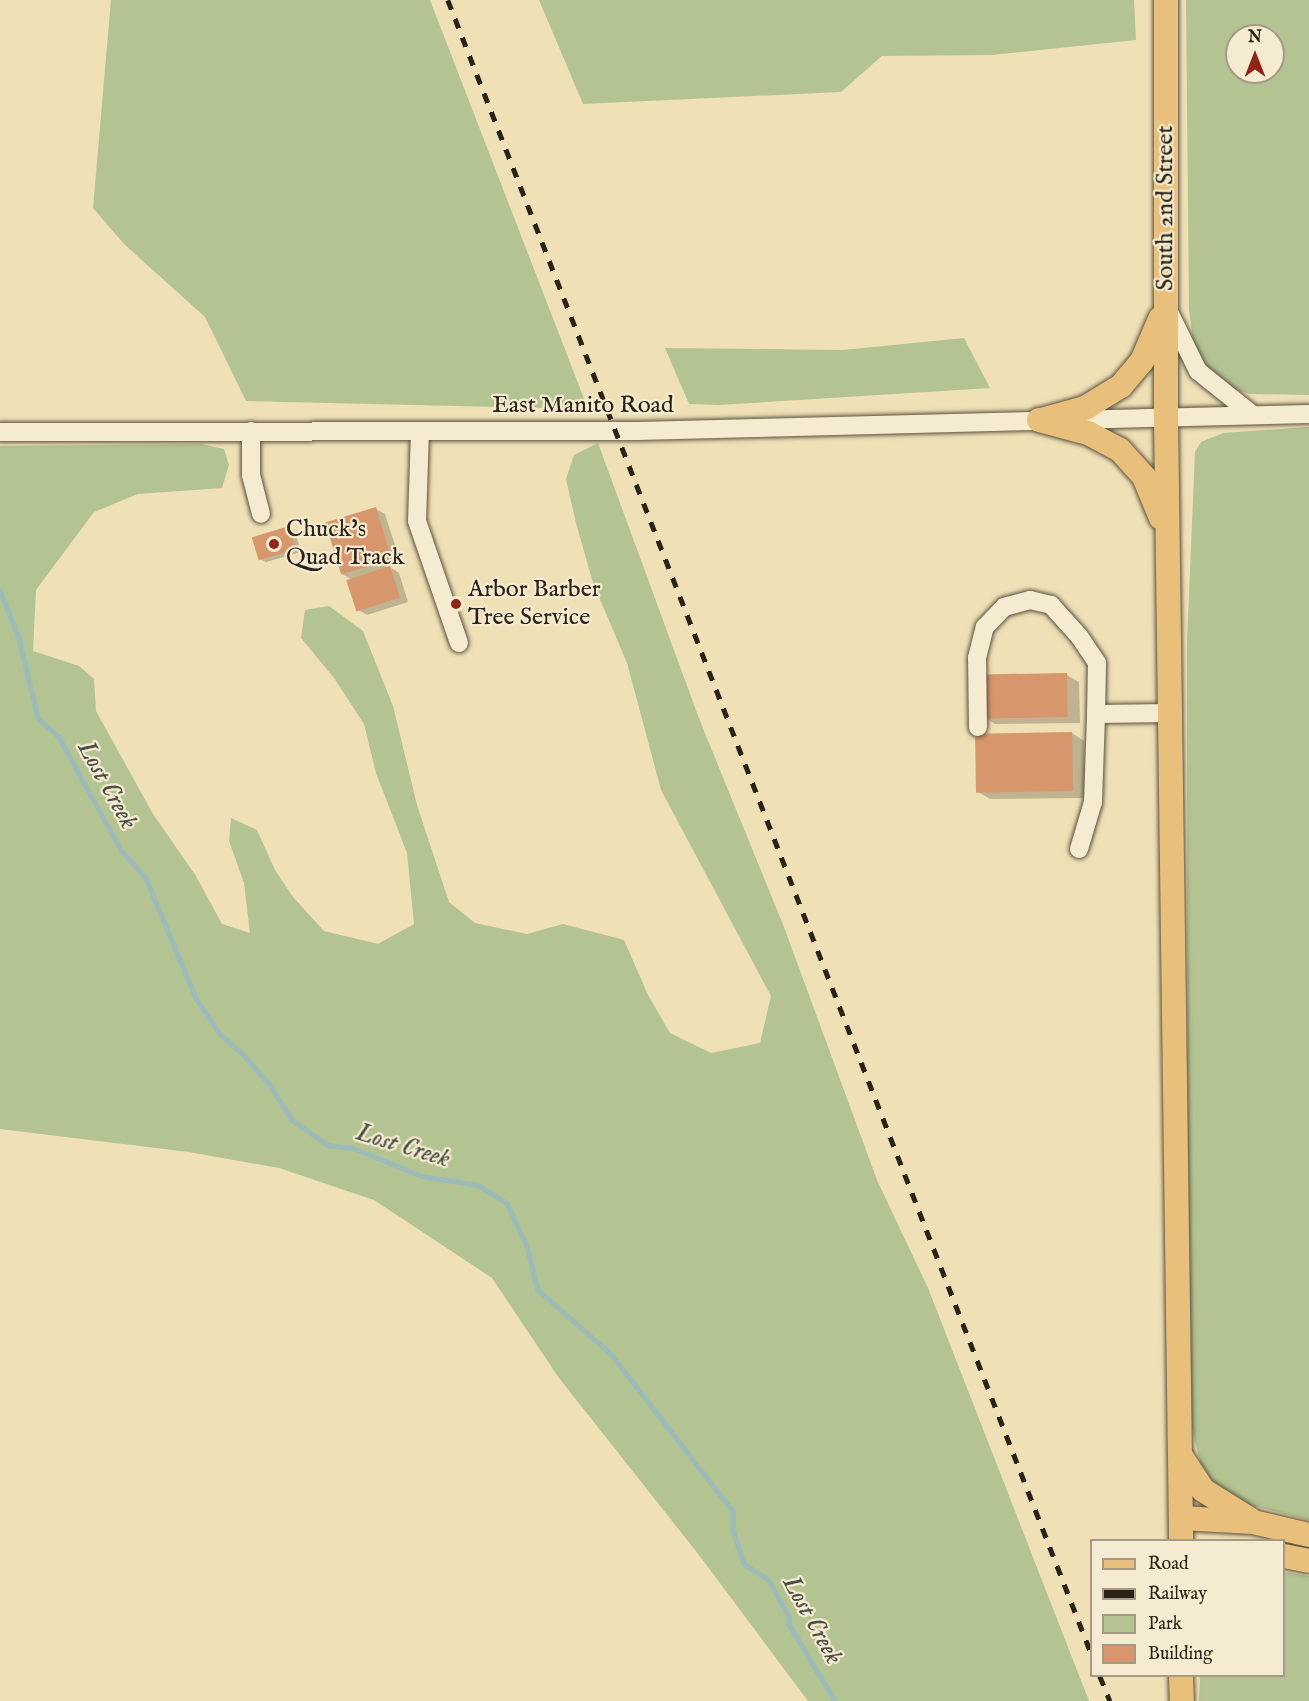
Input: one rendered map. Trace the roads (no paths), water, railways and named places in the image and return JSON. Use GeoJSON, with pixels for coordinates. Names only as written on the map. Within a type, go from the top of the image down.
{"type":"FeatureCollection","features":[{"type":"Feature","properties":{"kind":"main road","name":"South 2nd Street"},"geometry":{"type":"LineString","coordinates":[[1166,0],[1166,417],[1169,547]]}},
{"type":"Feature","properties":{"kind":"main road"},"geometry":{"type":"LineString","coordinates":[[1039,420],[1085,408],[1121,386],[1142,361],[1166,306]]}},
{"type":"Feature","properties":{"kind":"main road"},"geometry":{"type":"LineString","coordinates":[[1039,420],[1105,440],[1131,461],[1156,499],[1169,547],[1181,1529],[1253,1522],[1309,1535]]}},
{"type":"Feature","properties":{"kind":"main road"},"geometry":{"type":"LineString","coordinates":[[1180,1456],[1203,1490],[1253,1522]]}},
{"type":"Feature","properties":{"kind":"main road"},"geometry":{"type":"LineString","coordinates":[[1285,1556],[1309,1561]]}},
{"type":"Feature","properties":{"kind":"main road"},"geometry":{"type":"LineString","coordinates":[[1181,1677],[1182,1701]]}},
{"type":"Feature","properties":{"kind":"street"},"geometry":{"type":"LineString","coordinates":[[1166,306],[1198,371],[1253,415]]}},
{"type":"Feature","properties":{"kind":"street","name":"East Manito Road"},"geometry":{"type":"LineString","coordinates":[[0,432],[638,431],[1309,414]]}},
{"type":"Feature","properties":{"kind":"street"},"geometry":{"type":"LineString","coordinates":[[251,431],[251,475],[261,514]]}},
{"type":"Feature","properties":{"kind":"street"},"geometry":{"type":"LineString","coordinates":[[420,431],[417,521],[459,643]]}},
{"type":"Feature","properties":{"kind":"street"},"geometry":{"type":"LineString","coordinates":[[978,727],[977,658],[985,627],[1004,607],[1030,600],[1051,605],[1079,636],[1097,663],[1093,802],[1079,849]]}},
{"type":"Feature","properties":{"kind":"street"},"geometry":{"type":"LineString","coordinates":[[1096,714],[1171,713]]}},
{"type":"Feature","properties":{"kind":"waterway","name":"Lost Creek"},"geometry":{"type":"LineString","coordinates":[[0,590],[19,638],[38,718],[59,737],[121,850],[146,878],[196,998],[220,1034],[243,1054],[270,1085],[292,1120],[328,1145],[353,1148],[422,1176],[478,1185],[507,1203],[527,1246],[538,1290],[611,1354],[733,1511],[733,1530],[744,1564],[768,1579],[789,1616],[789,1624],[835,1701]]}},
{"type":"Feature","properties":{"kind":"railway"},"geometry":{"type":"LineString","coordinates":[[448,0],[1090,1650]]}},
{"type":"Feature","properties":{"kind":"railway"},"geometry":{"type":"LineString","coordinates":[[1100,1677],[1110,1701]]}},
{"type":"Feature","properties":{"kind":"place","name":"Chuck's Quad Track"},"geometry":{"type":"Point","coordinates":[274,544]}},
{"type":"Feature","properties":{"kind":"place","name":"Arbor Barber Tree Service"},"geometry":{"type":"Point","coordinates":[456,604]}}]}
